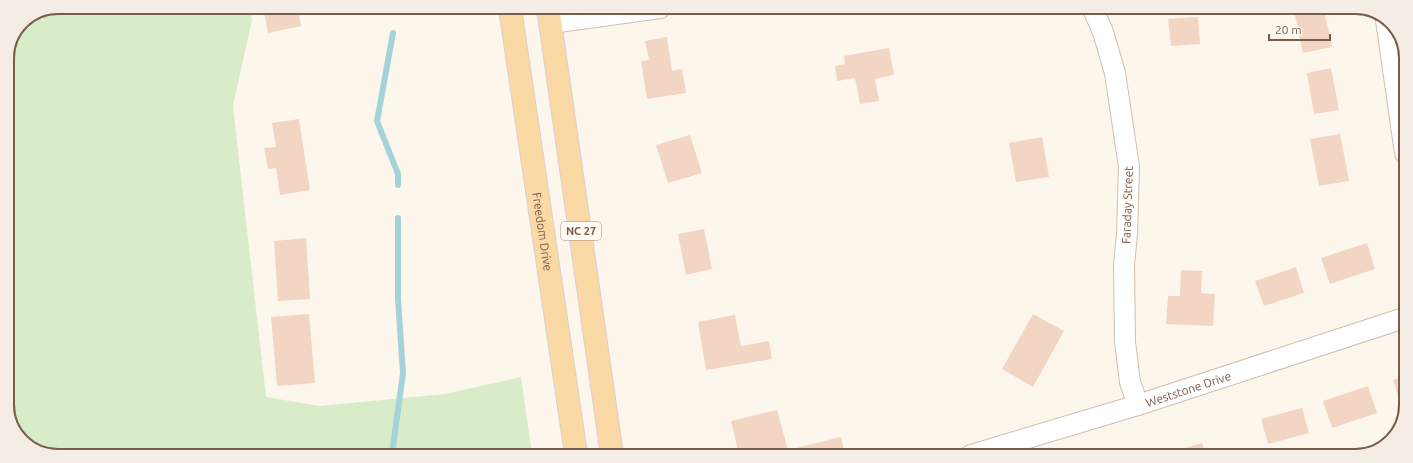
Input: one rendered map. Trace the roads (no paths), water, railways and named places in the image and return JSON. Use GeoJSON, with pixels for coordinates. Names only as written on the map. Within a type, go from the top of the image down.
{"type":"FeatureCollection","features":[{"type":"Feature","properties":{"kind":"main road","name":"Freedom Drive"},"geometry":{"type":"LineString","coordinates":[[511,14],[575,449]]}},
{"type":"Feature","properties":{"kind":"main road","name":"NC 27"},"geometry":{"type":"LineString","coordinates":[[550,16],[611,449]]}},
{"type":"Feature","properties":{"kind":"street"},"geometry":{"type":"LineString","coordinates":[[550,16],[578,14]]}},
{"type":"Feature","properties":{"kind":"street","name":"Faraday Street"},"geometry":{"type":"LineString","coordinates":[[1095,14],[1104,32],[1115,73],[1129,167],[1127,234],[1124,265],[1125,342],[1130,382],[1138,405]]}},
{"type":"Feature","properties":{"kind":"street"},"geometry":{"type":"LineString","coordinates":[[1387,28],[1399,111]]}},
{"type":"Feature","properties":{"kind":"street","name":"Weststone Drive"},"geometry":{"type":"LineString","coordinates":[[991,449],[1138,405],[1399,320]]}},
{"type":"Feature","properties":{"kind":"waterway"},"geometry":{"type":"LineString","coordinates":[[393,33],[377,121],[398,174],[398,185]]}},
{"type":"Feature","properties":{"kind":"waterway"},"geometry":{"type":"LineString","coordinates":[[393,449],[403,373],[398,299],[398,218]]}}]}
